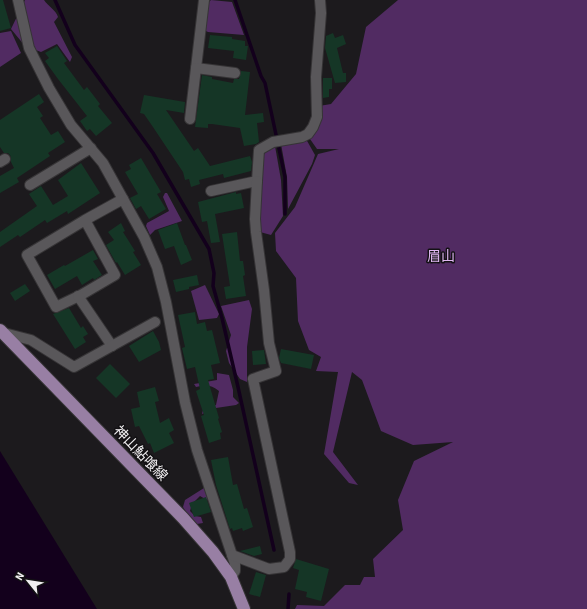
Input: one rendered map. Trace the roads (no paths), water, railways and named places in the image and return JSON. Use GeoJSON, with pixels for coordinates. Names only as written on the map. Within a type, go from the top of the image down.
{"type":"FeatureCollection","features":[{"type":"Feature","properties":{"kind":"main road","name":"神山鮎喰線"},"geometry":{"type":"LineString","coordinates":[[2,331],[183,518],[213,552],[231,577],[244,609]]}},
{"type":"Feature","properties":{"kind":"street"},"geometry":{"type":"LineString","coordinates":[[18,0],[29,48],[58,105],[71,124],[103,163],[144,237],[157,267],[166,302],[185,402],[197,450],[235,564],[235,571],[231,577]]}},
{"type":"Feature","properties":{"kind":"street"},"geometry":{"type":"LineString","coordinates":[[190,119],[204,0]]}},
{"type":"Feature","properties":{"kind":"street"},"geometry":{"type":"LineString","coordinates":[[232,555],[269,569],[284,567],[290,559],[290,552],[253,379],[276,371],[269,343],[264,290],[256,239],[255,219],[257,181],[259,150],[273,142],[302,138],[313,128],[317,117],[316,77],[321,13],[320,0]]}},
{"type":"Feature","properties":{"kind":"street"},"geometry":{"type":"LineString","coordinates":[[196,68],[235,73]]}},
{"type":"Feature","properties":{"kind":"street"},"geometry":{"type":"LineString","coordinates":[[30,185],[91,148]]}},
{"type":"Feature","properties":{"kind":"street"},"geometry":{"type":"LineString","coordinates":[[211,191],[257,181]]}},
{"type":"Feature","properties":{"kind":"street"},"geometry":{"type":"LineString","coordinates":[[85,220],[115,275],[56,307],[27,254],[85,220],[123,199]]}},
{"type":"Feature","properties":{"kind":"street"},"geometry":{"type":"LineString","coordinates":[[78,296],[112,346]]}},
{"type":"Feature","properties":{"kind":"street"},"geometry":{"type":"LineString","coordinates":[[2,331],[32,340],[74,367],[155,322]]}},
{"type":"Feature","properties":{"kind":"waterway"},"geometry":{"type":"LineString","coordinates":[[55,0],[75,45],[153,153],[209,249],[214,273],[213,286],[238,387],[274,550]]}},
{"type":"Feature","properties":{"kind":"waterway"},"geometry":{"type":"LineString","coordinates":[[235,0],[261,76],[265,83],[285,177],[285,214]]}},
{"type":"Feature","properties":{"kind":"waterway"},"geometry":{"type":"LineString","coordinates":[[288,609],[289,594]]}},
{"type":"Feature","properties":{"kind":"park label","name":"眉山"},"geometry":{"type":"Point","coordinates":[441,256]}}]}
